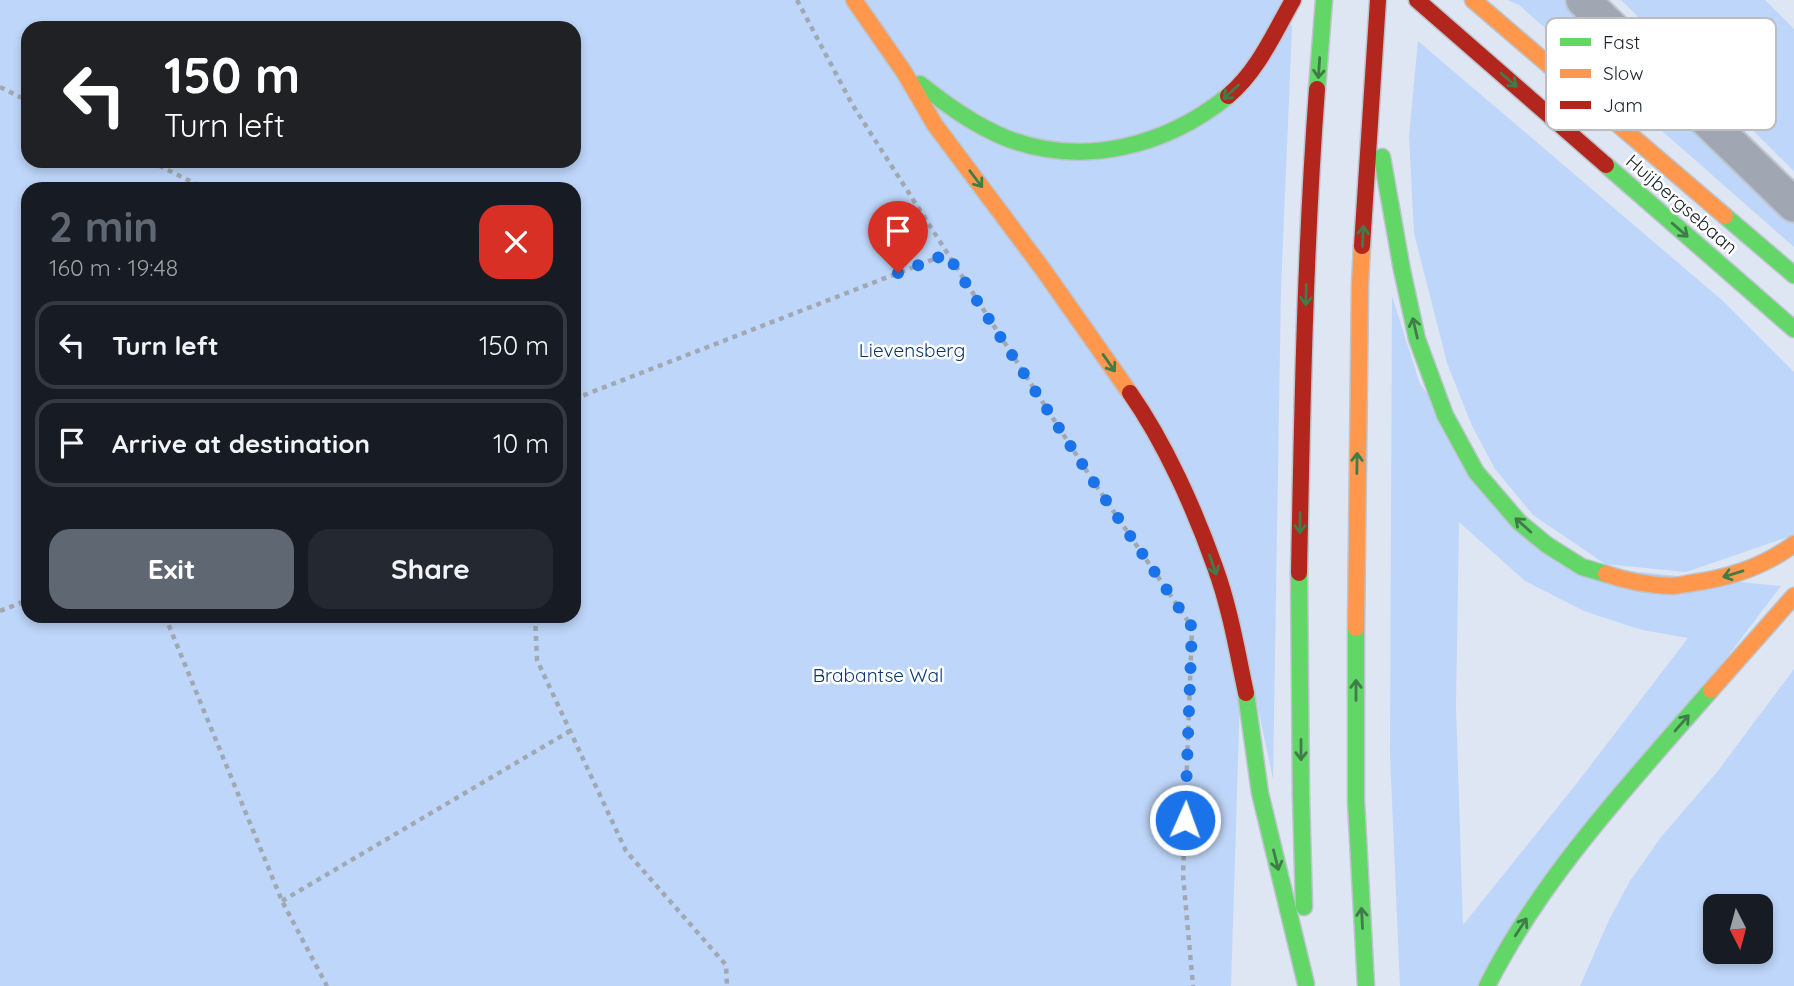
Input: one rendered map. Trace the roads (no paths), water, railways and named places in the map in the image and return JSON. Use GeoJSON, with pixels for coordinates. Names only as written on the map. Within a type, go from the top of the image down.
{"type":"FeatureCollection","features":[{"type":"Feature","properties":{"kind":"main road"},"geometry":{"type":"LineString","coordinates":[[854,0],[904,72],[935,125],[1042,268],[1139,407],[1170,462],[1194,514],[1216,569],[1234,637],[1249,706],[1260,793],[1306,985]]}},
{"type":"Feature","properties":{"kind":"main road"},"geometry":{"type":"LineString","coordinates":[[904,72],[954,110],[1020,143],[1053,149],[1114,150],[1177,131],[1231,94],[1265,52],[1293,0]]}},
{"type":"Feature","properties":{"kind":"main road"},"geometry":{"type":"LineString","coordinates":[[1306,985],[1299,586],[1310,187],[1324,0]]}},
{"type":"Feature","properties":{"kind":"main road"},"geometry":{"type":"LineString","coordinates":[[1366,986],[1356,801],[1356,553],[1360,285],[1378,0]]}},
{"type":"Feature","properties":{"kind":"main road","name":"Huijbergsebaan"},"geometry":{"type":"LineString","coordinates":[[1416,0],[1546,113]]}},
{"type":"Feature","properties":{"kind":"main road","name":"Huijbergsebaan"},"geometry":{"type":"LineString","coordinates":[[1473,0],[1546,63]]}},
{"type":"Feature","properties":{"kind":"main road"},"geometry":{"type":"LineString","coordinates":[[1371,92],[1402,270],[1417,339],[1445,415],[1476,472],[1519,522],[1547,545],[1582,567],[1623,580],[1672,586],[1712,580],[1752,568],[1781,554],[1794,544]]}},
{"type":"Feature","properties":{"kind":"main road","name":"Huijbergsebaan"},"geometry":{"type":"LineString","coordinates":[[1565,130],[1794,329]]}},
{"type":"Feature","properties":{"kind":"main road","name":"Huijbergsebaan"},"geometry":{"type":"LineString","coordinates":[[1625,130],[1794,275]]}},
{"type":"Feature","properties":{"kind":"main road"},"geometry":{"type":"LineString","coordinates":[[1487,986],[1503,954],[1554,877],[1637,775],[1794,596]]}},
{"type":"Feature","properties":{"kind":"street"},"geometry":{"type":"LineString","coordinates":[[1583,0],[1602,18]]}},
{"type":"Feature","properties":{"kind":"street"},"geometry":{"type":"LineString","coordinates":[[1717,130],[1794,205]]}},
{"type":"Feature","properties":{"kind":"park label","name":"Lievensberg"},"geometry":{"type":"Point","coordinates":[912,350]}},
{"type":"Feature","properties":{"kind":"park label","name":"Brabantse Wal"},"geometry":{"type":"Point","coordinates":[878,675]}}]}
